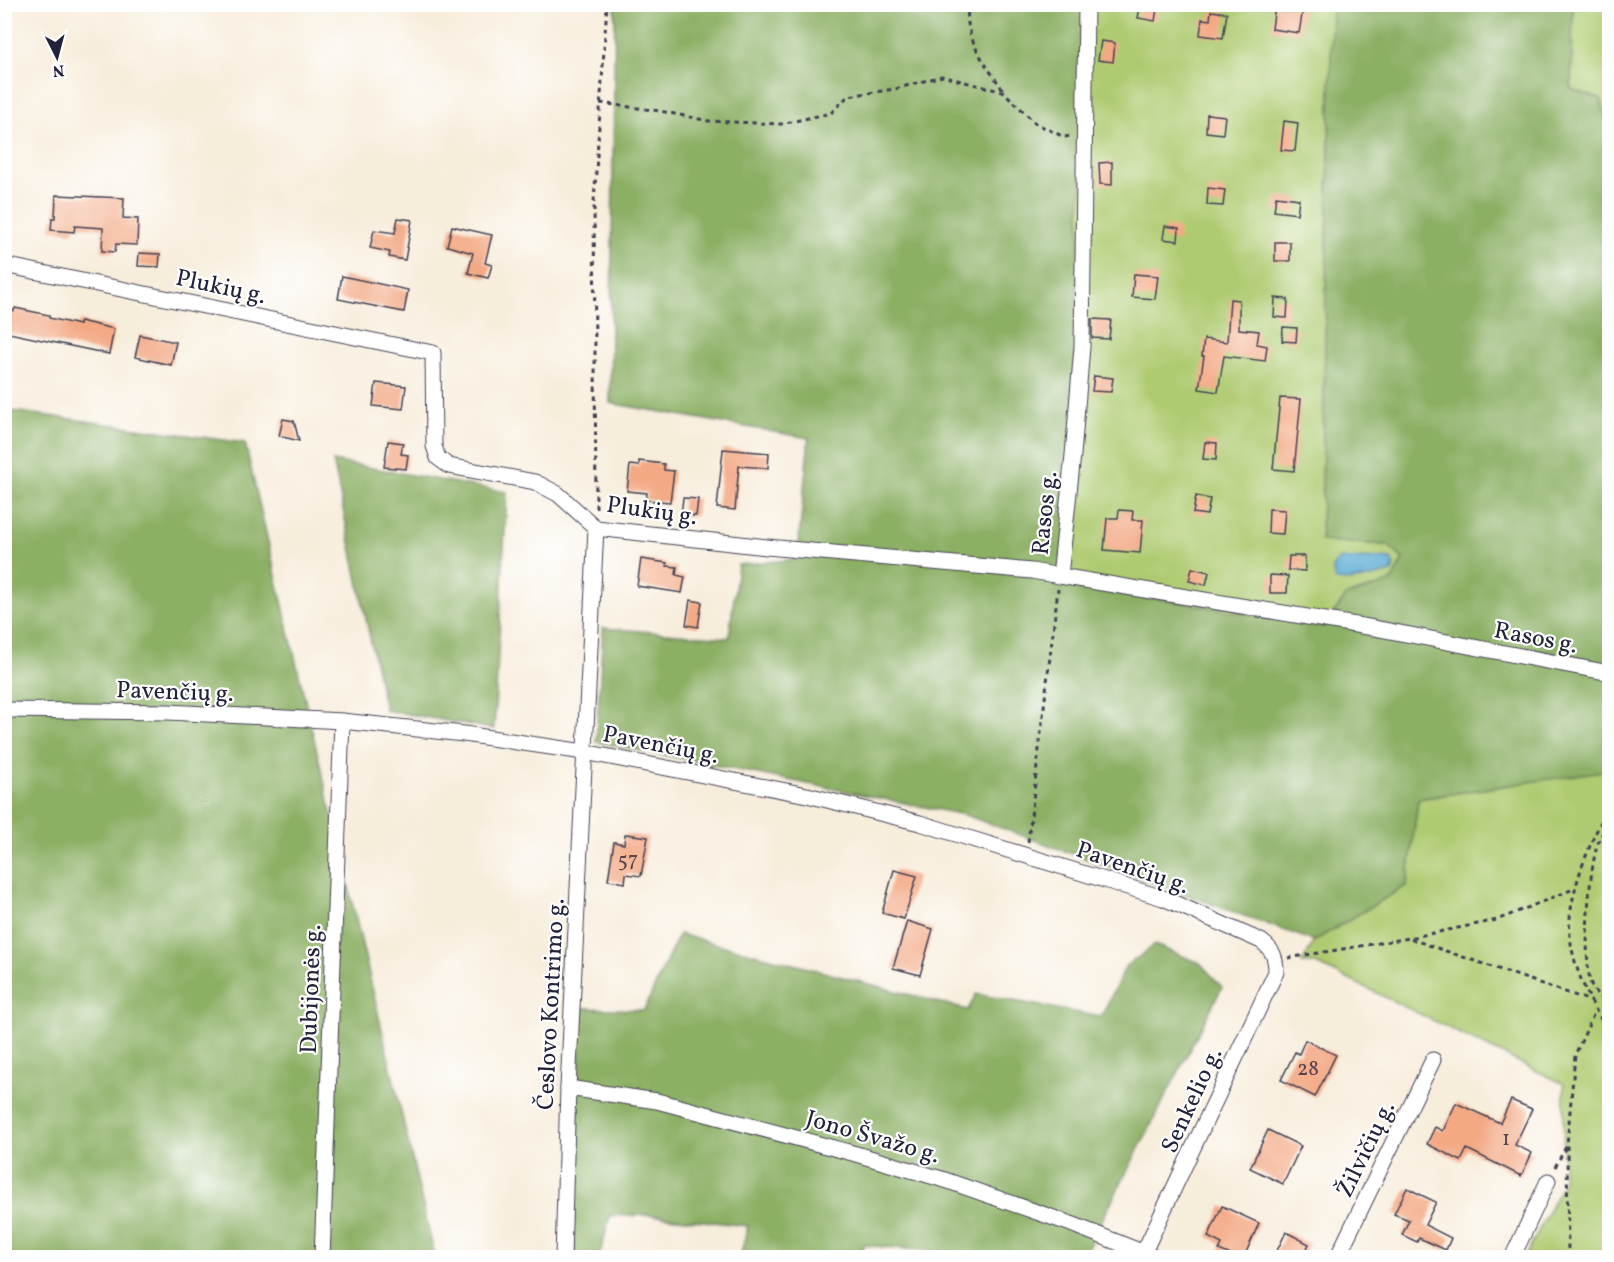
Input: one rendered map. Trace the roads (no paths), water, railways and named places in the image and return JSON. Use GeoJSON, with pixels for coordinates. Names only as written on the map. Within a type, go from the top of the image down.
{"type":"FeatureCollection","features":[{"type":"Feature","properties":{"kind":"street","name":"Rasos g."},"geometry":{"type":"LineString","coordinates":[[1086,4],[1082,347],[1060,576],[1374,628],[1610,674]]}},
{"type":"Feature","properties":{"kind":"street","name":"Plukių g."},"geometry":{"type":"LineString","coordinates":[[4,265],[433,353],[434,446],[438,458],[449,466],[536,482],[558,494],[596,528],[767,547],[1032,571],[1060,576]]}},
{"type":"Feature","properties":{"kind":"street","name":"Česlovo Kontrimo g."},"geometry":{"type":"LineString","coordinates":[[563,1257],[568,1088],[596,528]]}},
{"type":"Feature","properties":{"kind":"street","name":"Pavenčių g."},"geometry":{"type":"LineString","coordinates":[[4,710],[168,712],[342,722],[464,734],[584,752],[807,795],[920,823],[1163,898],[1261,941],[1271,948],[1276,960]]}},
{"type":"Feature","properties":{"kind":"street","name":"Dubijonės g."},"geometry":{"type":"LineString","coordinates":[[322,1257],[342,722]]}},
{"type":"Feature","properties":{"kind":"street","name":"Senkelio g."},"geometry":{"type":"LineString","coordinates":[[1147,1255],[1276,972],[1276,960]]}},
{"type":"Feature","properties":{"kind":"street","name":"Žilvičių g."},"geometry":{"type":"LineString","coordinates":[[1337,1257],[1433,1060]]}},
{"type":"Feature","properties":{"kind":"street","name":"Jono Švažo g."},"geometry":{"type":"LineString","coordinates":[[568,1088],[657,1101],[856,1154],[945,1180],[1147,1255]]}},
{"type":"Feature","properties":{"kind":"street"},"geometry":{"type":"LineString","coordinates":[[1512,1257],[1548,1181]]}},
{"type":"Feature","properties":{"kind":"water"},"geometry":{"type":"Polygon","coordinates":[[[1341,559],[1391,559],[1394,565],[1392,572],[1357,580],[1335,580],[1333,565],[1341,559]]]}}]}
